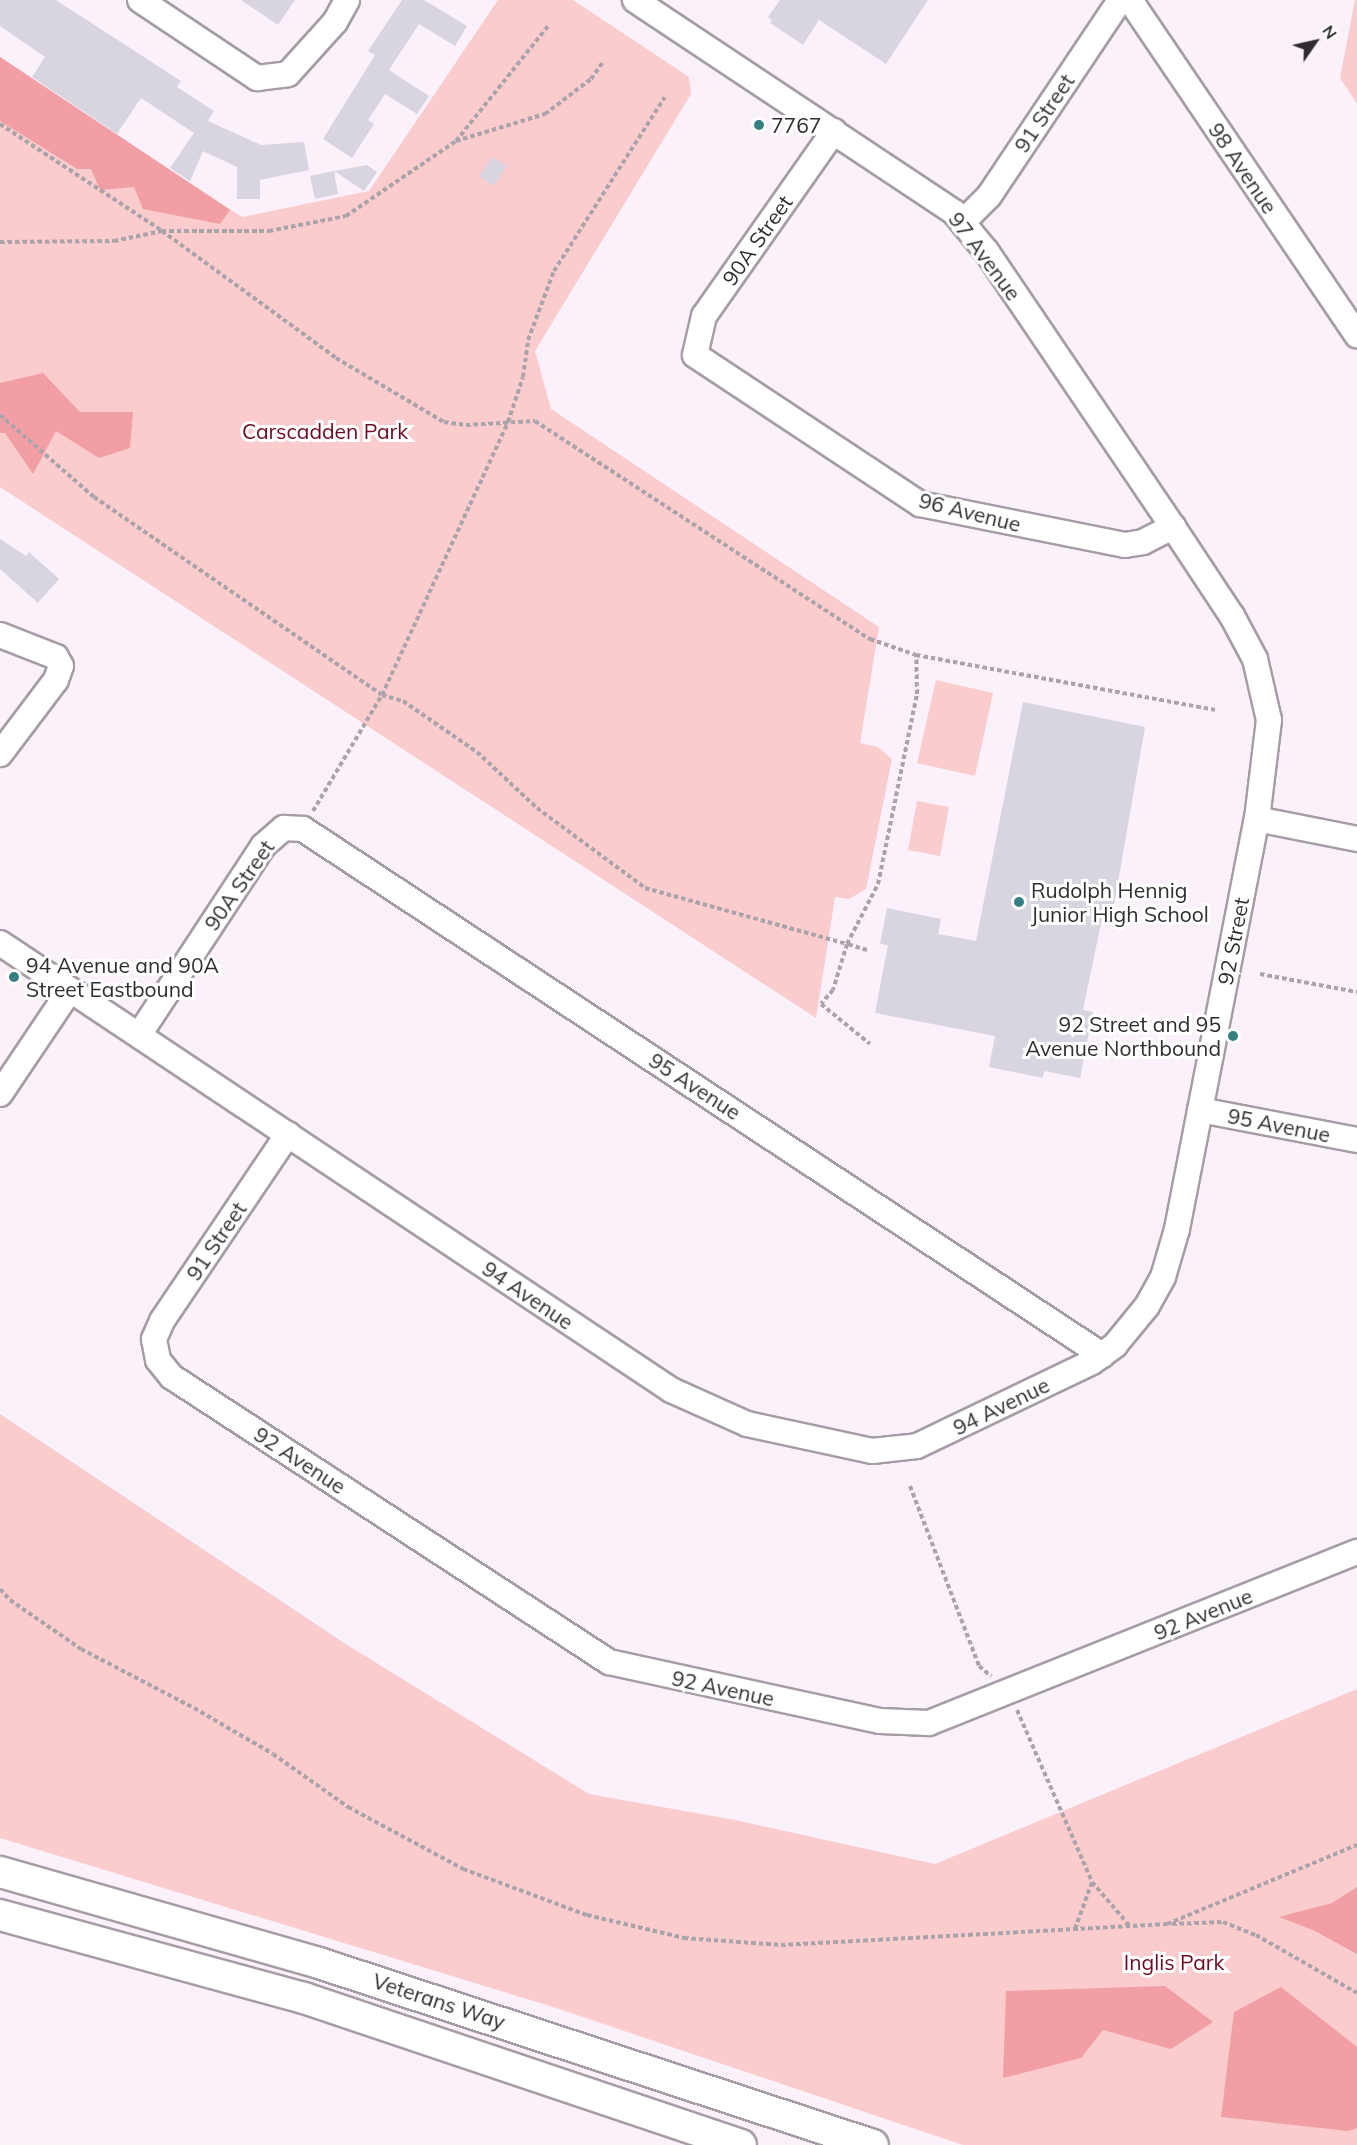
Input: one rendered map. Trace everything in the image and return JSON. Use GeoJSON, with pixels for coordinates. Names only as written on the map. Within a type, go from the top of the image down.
{"type":"FeatureCollection","features":[{"type":"Feature","properties":{"kind":"main road","name":"Veterans Way"},"geometry":{"type":"LineString","coordinates":[[0,1872],[319,1963],[873,2145]]}},
{"type":"Feature","properties":{"kind":"main road","name":"Veterans Way"},"geometry":{"type":"LineString","coordinates":[[0,1915],[304,1998],[741,2145]]}},
{"type":"Feature","properties":{"kind":"street"},"geometry":{"type":"LineString","coordinates":[[140,0],[257,78],[288,74],[335,22],[347,0]]}},
{"type":"Feature","properties":{"kind":"street","name":"97 Avenue"},"geometry":{"type":"LineString","coordinates":[[635,0],[661,7],[834,131],[941,201],[963,222],[1173,527]]}},
{"type":"Feature","properties":{"kind":"street","name":"91 Street"},"geometry":{"type":"LineString","coordinates":[[963,222],[989,196],[1120,0]]}},
{"type":"Feature","properties":{"kind":"street","name":"98 Avenue"},"geometry":{"type":"LineString","coordinates":[[1130,0],[1357,335]]}},
{"type":"Feature","properties":{"kind":"street","name":"90A Street"},"geometry":{"type":"LineString","coordinates":[[695,355],[704,316],[834,131]]}},
{"type":"Feature","properties":{"kind":"street","name":"96 Avenue"},"geometry":{"type":"LineString","coordinates":[[695,355],[920,504],[1125,545],[1143,542],[1173,527]]}},
{"type":"Feature","properties":{"kind":"street","name":"92 Street"},"geometry":{"type":"LineString","coordinates":[[1102,1355],[1137,1320],[1163,1277],[1177,1229],[1257,819],[1269,740],[1262,681],[1244,634],[1173,527]]}},
{"type":"Feature","properties":{"kind":"street"},"geometry":{"type":"LineString","coordinates":[[0,635],[56,657],[61,666],[56,680],[0,754]]}},
{"type":"Feature","properties":{"kind":"street"},"geometry":{"type":"LineString","coordinates":[[1257,819],[1357,839]]}},
{"type":"Feature","properties":{"kind":"street","name":"90A Street"},"geometry":{"type":"LineString","coordinates":[[139,1035],[262,846],[293,829]]}},
{"type":"Feature","properties":{"kind":"street","name":"95 Avenue"},"geometry":{"type":"LineString","coordinates":[[293,829],[1102,1355]]}},
{"type":"Feature","properties":{"kind":"street","name":"94 Avenue"},"geometry":{"type":"LineString","coordinates":[[0,943],[670,1390],[747,1424],[872,1451],[905,1450],[1102,1355]]}},
{"type":"Feature","properties":{"kind":"street"},"geometry":{"type":"LineString","coordinates":[[0,1094],[70,990]]}},
{"type":"Feature","properties":{"kind":"street","name":"95 Avenue"},"geometry":{"type":"LineString","coordinates":[[1200,1110],[1357,1140]]}},
{"type":"Feature","properties":{"kind":"street","name":"91 Street"},"geometry":{"type":"LineString","coordinates":[[154,1351],[154,1339],[162,1321],[288,1134]]}},
{"type":"Feature","properties":{"kind":"street","name":"92 Avenue"},"geometry":{"type":"LineString","coordinates":[[154,1351],[172,1377],[609,1662],[899,1724],[939,1720],[1357,1552]]}},
{"type":"Feature","properties":{"kind":"path"},"geometry":{"type":"LineString","coordinates":[[0,242],[114,241],[162,231],[269,231],[346,216],[456,141],[548,26]]}},
{"type":"Feature","properties":{"kind":"path"},"geometry":{"type":"LineString","coordinates":[[456,141],[545,114],[591,79],[603,62]]}},
{"type":"Feature","properties":{"kind":"path"},"geometry":{"type":"LineString","coordinates":[[293,829],[382,695],[441,559],[508,422],[523,377],[528,340],[554,271],[664,97]]}},
{"type":"Feature","properties":{"kind":"path"},"geometry":{"type":"LineString","coordinates":[[0,124],[162,231],[336,358],[444,422],[466,425],[529,420],[542,425],[870,639],[916,655],[1215,710]]}},
{"type":"Feature","properties":{"kind":"path"},"geometry":{"type":"LineString","coordinates":[[0,415],[94,497],[382,695],[403,700],[477,752],[537,808],[645,888],[867,950]]}},
{"type":"Feature","properties":{"kind":"path"},"geometry":{"type":"LineString","coordinates":[[870,1044],[821,1004],[833,990],[847,944],[878,884],[917,694],[916,655]]}},
{"type":"Feature","properties":{"kind":"path"},"geometry":{"type":"LineString","coordinates":[[1260,974],[1357,992]]}},
{"type":"Feature","properties":{"kind":"path"},"geometry":{"type":"LineString","coordinates":[[910,1486],[979,1666],[1009,1693],[1092,1882],[1130,1925]]}},
{"type":"Feature","properties":{"kind":"path"},"geometry":{"type":"LineString","coordinates":[[0,1589],[10,1600],[81,1649],[204,1713],[388,1830],[463,1869],[586,1915],[684,1938],[781,1945],[1130,1925],[1223,1922],[1256,1935],[1357,1993]]}},
{"type":"Feature","properties":{"kind":"path"},"geometry":{"type":"LineString","coordinates":[[1167,1924],[1357,1845]]}},
{"type":"Feature","properties":{"kind":"path"},"geometry":{"type":"LineString","coordinates":[[1075,1929],[1092,1882]]}},
{"type":"Feature","properties":{"kind":"green space","name":"Carscadden Park"},"geometry":{"type":"Polygon","coordinates":[[[498,0],[573,0],[689,77],[691,94],[535,351],[551,409],[879,627],[860,743],[878,747],[892,759],[866,889],[849,899],[835,897],[816,1018],[0,487],[0,57],[242,217],[369,191],[498,0]]]}},
{"type":"Feature","properties":{"kind":"green space"},"geometry":{"type":"Polygon","coordinates":[[[1355,0],[1357,0],[1357,104],[1340,78],[1355,0]]]}},
{"type":"Feature","properties":{"kind":"green space"},"geometry":{"type":"Polygon","coordinates":[[[936,680],[993,693],[975,776],[917,763],[936,680]]]}},
{"type":"Feature","properties":{"kind":"green space"},"geometry":{"type":"Polygon","coordinates":[[[917,801],[949,807],[940,856],[908,850],[917,801]]]}},
{"type":"Feature","properties":{"kind":"green space","name":"Inglis Park"},"geometry":{"type":"Polygon","coordinates":[[[0,1414],[344,1643],[589,1794],[735,1820],[935,1864],[1357,1689],[1357,2145],[963,2145],[550,2006],[0,1838],[0,1414]]]}},
{"type":"Feature","properties":{"kind":"shaded area"},"geometry":{"type":"Polygon","coordinates":[[[0,57],[230,210],[220,224],[143,209],[134,187],[100,190],[91,169],[77,169],[0,121],[0,57]]]}},
{"type":"Feature","properties":{"kind":"shaded area"},"geometry":{"type":"Polygon","coordinates":[[[43,373],[80,412],[133,412],[130,448],[99,458],[56,431],[33,474],[5,433],[0,433],[0,383],[43,373]]]}},
{"type":"Feature","properties":{"kind":"shaded area"},"geometry":{"type":"Polygon","coordinates":[[[1357,1887],[1357,1954],[1313,1930],[1279,1917],[1332,1903],[1357,1887]]]}},
{"type":"Feature","properties":{"kind":"shaded area"},"geometry":{"type":"Polygon","coordinates":[[[1165,1986],[1213,2022],[1171,2049],[1103,2030],[1081,2058],[1003,2078],[1006,1991],[1165,1986]]]}},
{"type":"Feature","properties":{"kind":"shaded area"},"geometry":{"type":"Polygon","coordinates":[[[1281,1987],[1357,2047],[1357,2128],[1348,2131],[1221,2117],[1234,2012],[1281,1987]]]}},
{"type":"Feature","properties":{"kind":"building"},"geometry":{"type":"Polygon","coordinates":[[[0,0],[56,0],[181,81],[177,87],[214,111],[208,121],[261,145],[304,142],[309,170],[260,180],[260,199],[237,199],[237,167],[203,151],[190,181],[170,168],[194,133],[141,98],[117,134],[32,77],[45,57],[0,26],[0,0]]]}},
{"type":"Feature","properties":{"kind":"building"},"geometry":{"type":"Polygon","coordinates":[[[241,0],[295,0],[278,25],[241,0]]]}},
{"type":"Feature","properties":{"kind":"building"},"geometry":{"type":"Polygon","coordinates":[[[402,0],[424,0],[467,26],[455,46],[419,24],[389,70],[429,96],[417,114],[385,94],[368,120],[374,124],[352,158],[323,139],[375,55],[368,51],[402,0]]]}},
{"type":"Feature","properties":{"kind":"building"},"geometry":{"type":"Polygon","coordinates":[[[780,0],[928,0],[886,64],[819,20],[803,45],[770,23],[772,20],[768,17],[780,0]]]}},
{"type":"Feature","properties":{"kind":"building"},"geometry":{"type":"Polygon","coordinates":[[[492,157],[507,166],[493,186],[479,176],[492,157]]]}},
{"type":"Feature","properties":{"kind":"building"},"geometry":{"type":"Polygon","coordinates":[[[367,165],[377,172],[364,191],[334,171],[367,165]]]}},
{"type":"Feature","properties":{"kind":"building"},"geometry":{"type":"Polygon","coordinates":[[[334,171],[338,194],[315,199],[310,176],[334,171]]]}},
{"type":"Feature","properties":{"kind":"building"},"geometry":{"type":"Polygon","coordinates":[[[0,539],[26,556],[29,552],[59,579],[38,603],[0,569],[0,539]]]}},
{"type":"Feature","properties":{"kind":"building","name":"Rudolph Hennig Junior High School"},"geometry":{"type":"Polygon","coordinates":[[[1023,702],[1145,727],[1113,911],[1104,909],[1083,1010],[1093,1012],[1080,1078],[1044,1071],[1043,1078],[989,1067],[995,1036],[875,1013],[888,945],[880,944],[887,908],[941,919],[938,934],[976,941],[1023,702]]]}},
{"type":"Feature","properties":{"kind":"place","name":"7767"},"geometry":{"type":"Point","coordinates":[759,125]}},
{"type":"Feature","properties":{"kind":"place","name":"Rudolph Hennig Junior High School"},"geometry":{"type":"Point","coordinates":[1019,902]}},
{"type":"Feature","properties":{"kind":"place","name":"94 Avenue and 90A Street Eastbound"},"geometry":{"type":"Point","coordinates":[14,977]}},
{"type":"Feature","properties":{"kind":"place","name":"92 Street and 95 Avenue Northbound"},"geometry":{"type":"Point","coordinates":[1233,1036]}}]}
